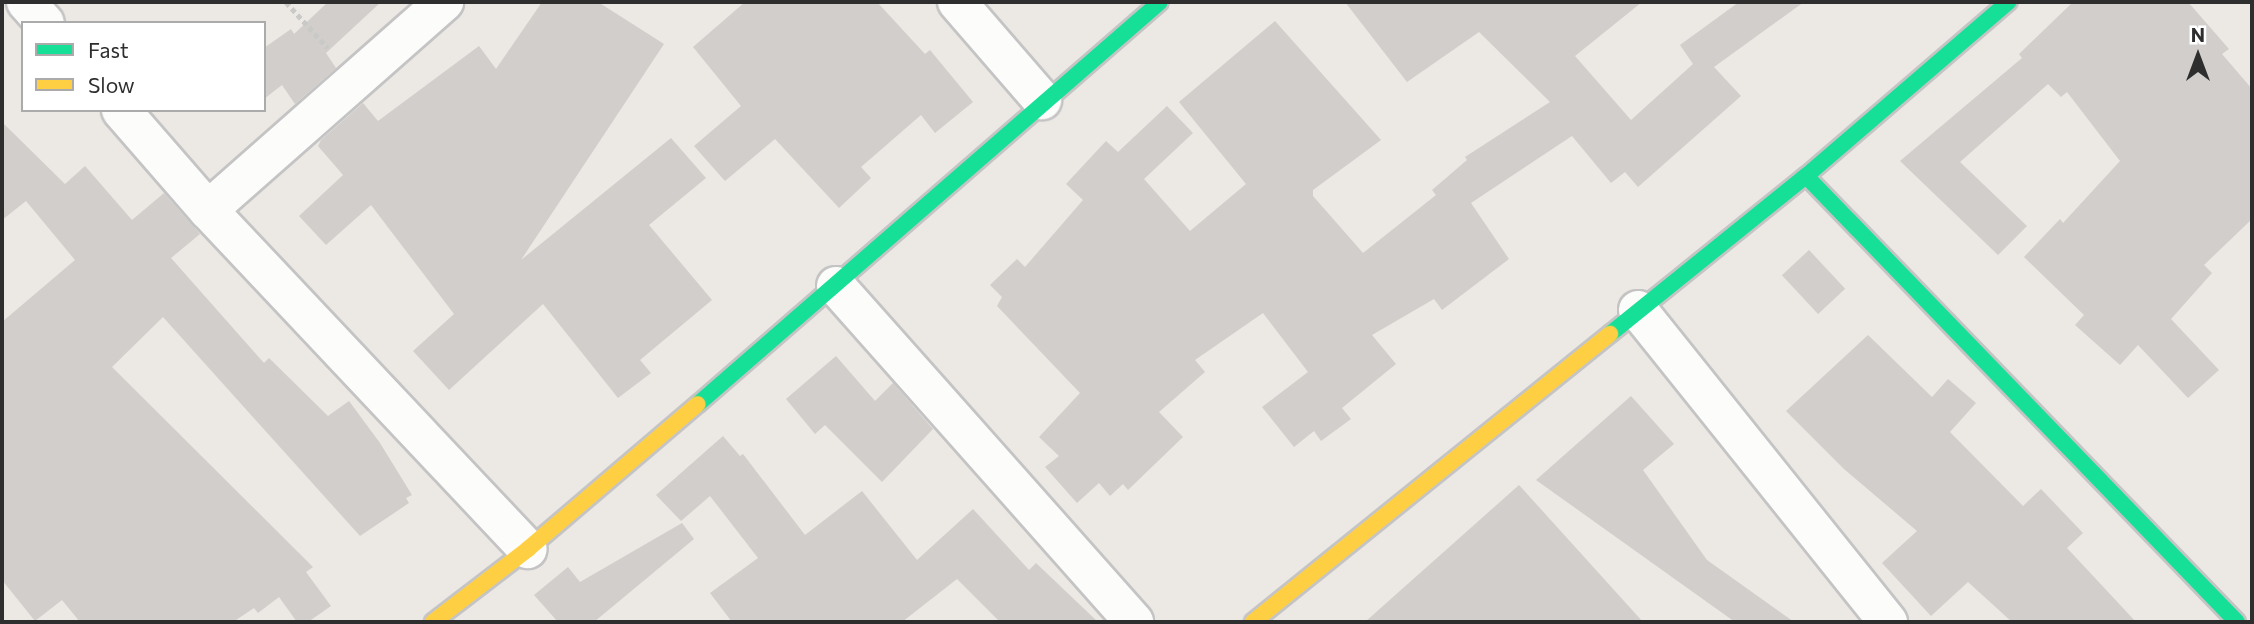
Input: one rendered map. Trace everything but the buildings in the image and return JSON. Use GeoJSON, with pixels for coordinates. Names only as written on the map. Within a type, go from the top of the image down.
{"type":"FeatureCollection","features":[{"type":"Feature","properties":{"kind":"street"},"geometry":{"type":"LineString","coordinates":[[26,2],[43,21]]}},
{"type":"Feature","properties":{"kind":"street"},"geometry":{"type":"LineString","coordinates":[[208,210],[354,78],[444,2]]}},
{"type":"Feature","properties":{"kind":"street"},"geometry":{"type":"LineString","coordinates":[[957,2],[1042,100]]}},
{"type":"Feature","properties":{"kind":"street"},"geometry":{"type":"LineString","coordinates":[[433,622],[528,549],[836,286],[1042,100],[1160,2]]}},
{"type":"Feature","properties":{"kind":"street"},"geometry":{"type":"LineString","coordinates":[[1267,618],[1638,310],[1806,176],[2008,2]]}},
{"type":"Feature","properties":{"kind":"street"},"geometry":{"type":"LineString","coordinates":[[123,112],[208,210],[528,549]]}},
{"type":"Feature","properties":{"kind":"street"},"geometry":{"type":"LineString","coordinates":[[1806,176],[2237,622]]}},
{"type":"Feature","properties":{"kind":"street"},"geometry":{"type":"LineString","coordinates":[[836,286],[1134,622]]}},
{"type":"Feature","properties":{"kind":"street"},"geometry":{"type":"LineString","coordinates":[[1638,310],[1888,622]]}},
{"type":"Feature","properties":{"kind":"path"},"geometry":{"type":"LineString","coordinates":[[286,2],[354,78]]}},
{"type":"Feature","properties":{"kind":"traffic: fast"},"geometry":{"type":"LineString","coordinates":[[698,404],[1160,2]]}},
{"type":"Feature","properties":{"kind":"traffic: fast"},"geometry":{"type":"LineString","coordinates":[[1610,334],[1806,176],[2008,2]]}},
{"type":"Feature","properties":{"kind":"traffic: fast"},"geometry":{"type":"LineString","coordinates":[[1806,176],[2237,622]]}},
{"type":"Feature","properties":{"kind":"traffic: slow"},"geometry":{"type":"LineString","coordinates":[[1253,622],[1610,334]]}},
{"type":"Feature","properties":{"kind":"traffic: slow"},"geometry":{"type":"LineString","coordinates":[[433,622],[528,549],[698,404]]}}]}
